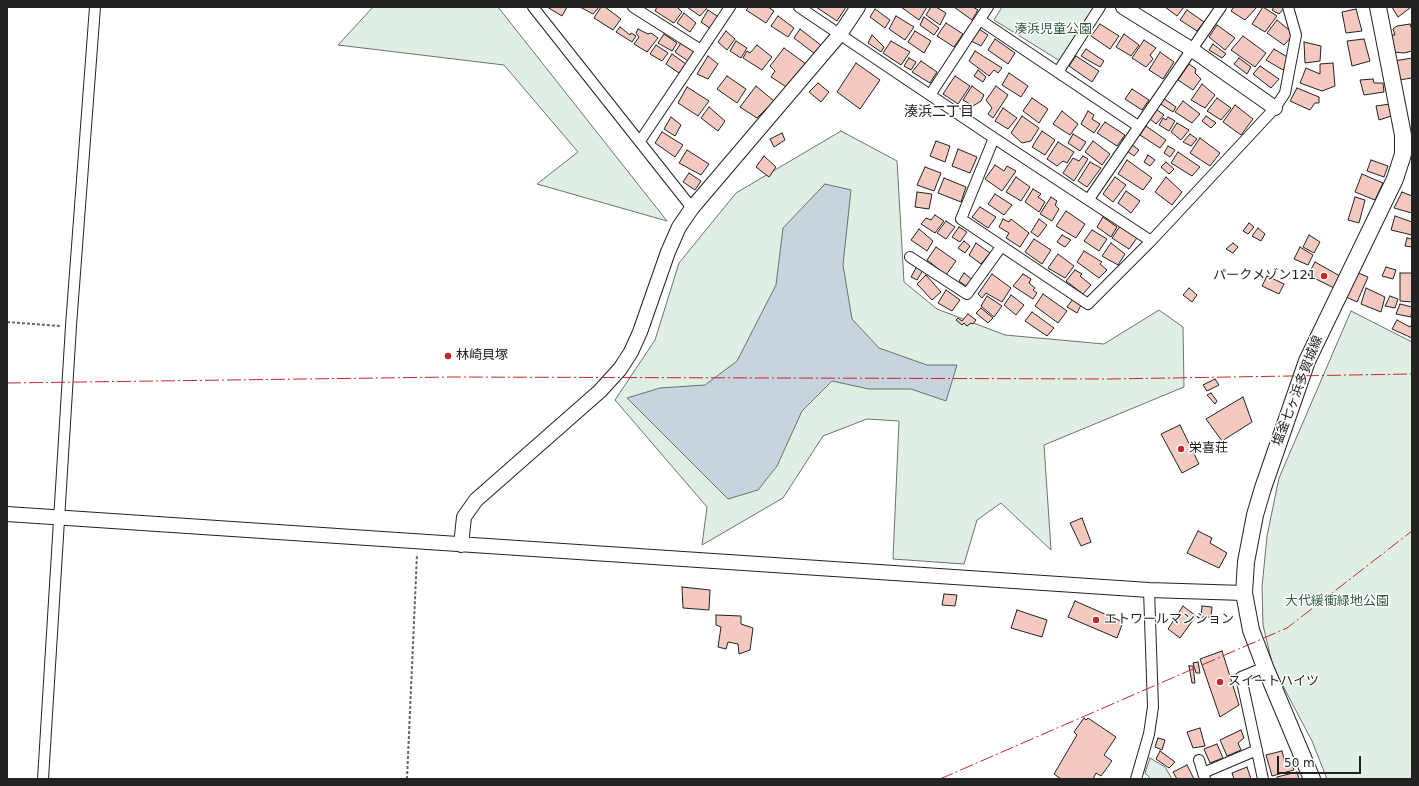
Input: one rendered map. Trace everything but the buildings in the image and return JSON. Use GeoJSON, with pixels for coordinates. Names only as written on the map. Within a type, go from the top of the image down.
{"type":"FeatureCollection","features":[{"type":"Feature","properties":{"kind":"main road","name":"塩釜七ヶ浜多賀城線"},"geometry":{"type":"LineString","coordinates":[[1312,779],[1251,630],[1244,593],[1246,562],[1255,516],[1297,388],[1322,330],[1392,186],[1403,154],[1403,135],[1378,7]]}},
{"type":"Feature","properties":{"kind":"street"},"geometry":{"type":"LineString","coordinates":[[43,779],[71,326],[95,7]]}},
{"type":"Feature","properties":{"kind":"street"},"geometry":{"type":"LineString","coordinates":[[533,7],[692,208]]}},
{"type":"Feature","properties":{"kind":"street"},"geometry":{"type":"LineString","coordinates":[[633,7],[701,50]]}},
{"type":"Feature","properties":{"kind":"street"},"geometry":{"type":"LineString","coordinates":[[640,141],[730,7]]}},
{"type":"Feature","properties":{"kind":"street"},"geometry":{"type":"LineString","coordinates":[[799,7],[1151,241]]}},
{"type":"Feature","properties":{"kind":"street"},"geometry":{"type":"LineString","coordinates":[[461,545],[464,517],[476,500],[600,391],[620,369],[631,352],[640,332],[668,252],[680,227],[692,208],[840,34],[858,7]]}},
{"type":"Feature","properties":{"kind":"street"},"geometry":{"type":"LineString","coordinates":[[930,95],[988,7]]}},
{"type":"Feature","properties":{"kind":"street"},"geometry":{"type":"LineString","coordinates":[[1058,72],[1100,7]]}},
{"type":"Feature","properties":{"kind":"street"},"geometry":{"type":"LineString","coordinates":[[1123,7],[1191,49],[1274,108]]}},
{"type":"Feature","properties":{"kind":"street"},"geometry":{"type":"LineString","coordinates":[[1088,199],[1221,7]]}},
{"type":"Feature","properties":{"kind":"street"},"geometry":{"type":"LineString","coordinates":[[994,138],[961,219],[1088,304],[1151,241],[1274,108],[1285,93],[1296,35],[1288,7]]}},
{"type":"Feature","properties":{"kind":"street"},"geometry":{"type":"LineString","coordinates":[[980,20],[1138,126]]}},
{"type":"Feature","properties":{"kind":"street"},"geometry":{"type":"LineString","coordinates":[[910,257],[967,294],[1001,247]]}},
{"type":"Feature","properties":{"kind":"street"},"geometry":{"type":"LineString","coordinates":[[7,514],[1149,590],[1244,593]]}},
{"type":"Feature","properties":{"kind":"street"},"geometry":{"type":"LineString","coordinates":[[1136,779],[1148,734],[1153,707],[1149,590]]}},
{"type":"Feature","properties":{"kind":"street"},"geometry":{"type":"LineString","coordinates":[[1263,779],[1241,677],[1265,667]]}},
{"type":"Feature","properties":{"kind":"street"},"geometry":{"type":"LineString","coordinates":[[1199,760],[1204,776],[1257,750]]}},
{"type":"Feature","properties":{"kind":"path"},"geometry":{"type":"LineString","coordinates":[[7,322],[71,326]]}},
{"type":"Feature","properties":{"kind":"path"},"geometry":{"type":"LineString","coordinates":[[407,779],[417,542]]}},
{"type":"Feature","properties":{"kind":"green space"},"geometry":{"type":"Polygon","coordinates":[[[373,7],[498,7],[667,221],[537,184],[578,152],[504,65],[338,45],[373,7]]]}},
{"type":"Feature","properties":{"kind":"green space","name":"湊浜児童公園"},"geometry":{"type":"Polygon","coordinates":[[[1002,7],[1095,7],[1060,61],[994,20],[1002,7]]]}},
{"type":"Feature","properties":{"kind":"green space"},"geometry":{"type":"Polygon","coordinates":[[[841,131],[897,161],[904,282],[937,309],[1005,335],[1104,344],[1159,310],[1183,327],[1184,387],[1044,445],[1051,550],[1001,503],[977,520],[964,564],[893,559],[899,421],[867,419],[823,436],[783,498],[702,545],[707,507],[615,400],[655,340],[679,263],[736,193],[841,131]]]}},
{"type":"Feature","properties":{"kind":"green space","name":"大代緩衝緑地公園"},"geometry":{"type":"Polygon","coordinates":[[[1351,311],[1412,342],[1412,779],[1327,779],[1312,741],[1273,667],[1263,625],[1262,587],[1267,536],[1279,478],[1351,311]]]}},
{"type":"Feature","properties":{"kind":"green space"},"geometry":{"type":"Polygon","coordinates":[[[1150,758],[1165,767],[1172,779],[1151,779],[1145,773],[1150,758]]]}},
{"type":"Feature","properties":{"kind":"shaded area"},"geometry":{"type":"Polygon","coordinates":[[[825,184],[851,190],[843,265],[852,319],[879,348],[927,365],[957,365],[946,401],[911,389],[869,389],[832,381],[802,411],[777,466],[758,490],[728,499],[627,398],[660,388],[705,385],[737,361],[776,285],[783,228],[825,184]]]}},
{"type":"Feature","properties":{"kind":"power"},"geometry":{"type":"LineString","coordinates":[[7,383],[452,377],[1109,379],[1412,374]]}},
{"type":"Feature","properties":{"kind":"power"},"geometry":{"type":"LineString","coordinates":[[940,779],[1287,628],[1412,531]]}},
{"type":"Feature","properties":{"kind":"place","name":"パークメゾン121"},"geometry":{"type":"Point","coordinates":[1324,276]}},
{"type":"Feature","properties":{"kind":"place","name":"林崎貝塚"},"geometry":{"type":"Point","coordinates":[448,356]}},
{"type":"Feature","properties":{"kind":"place","name":"栄喜荘"},"geometry":{"type":"Point","coordinates":[1181,449]}},
{"type":"Feature","properties":{"kind":"place","name":"エトワールマンション"},"geometry":{"type":"Point","coordinates":[1096,620]}},
{"type":"Feature","properties":{"kind":"place","name":"スイートハイツ"},"geometry":{"type":"Point","coordinates":[1220,682]}},
{"type":"Feature","properties":{"kind":"district","name":"湊浜二丁目"},"geometry":{"type":"Point","coordinates":[939,112]}}]}
